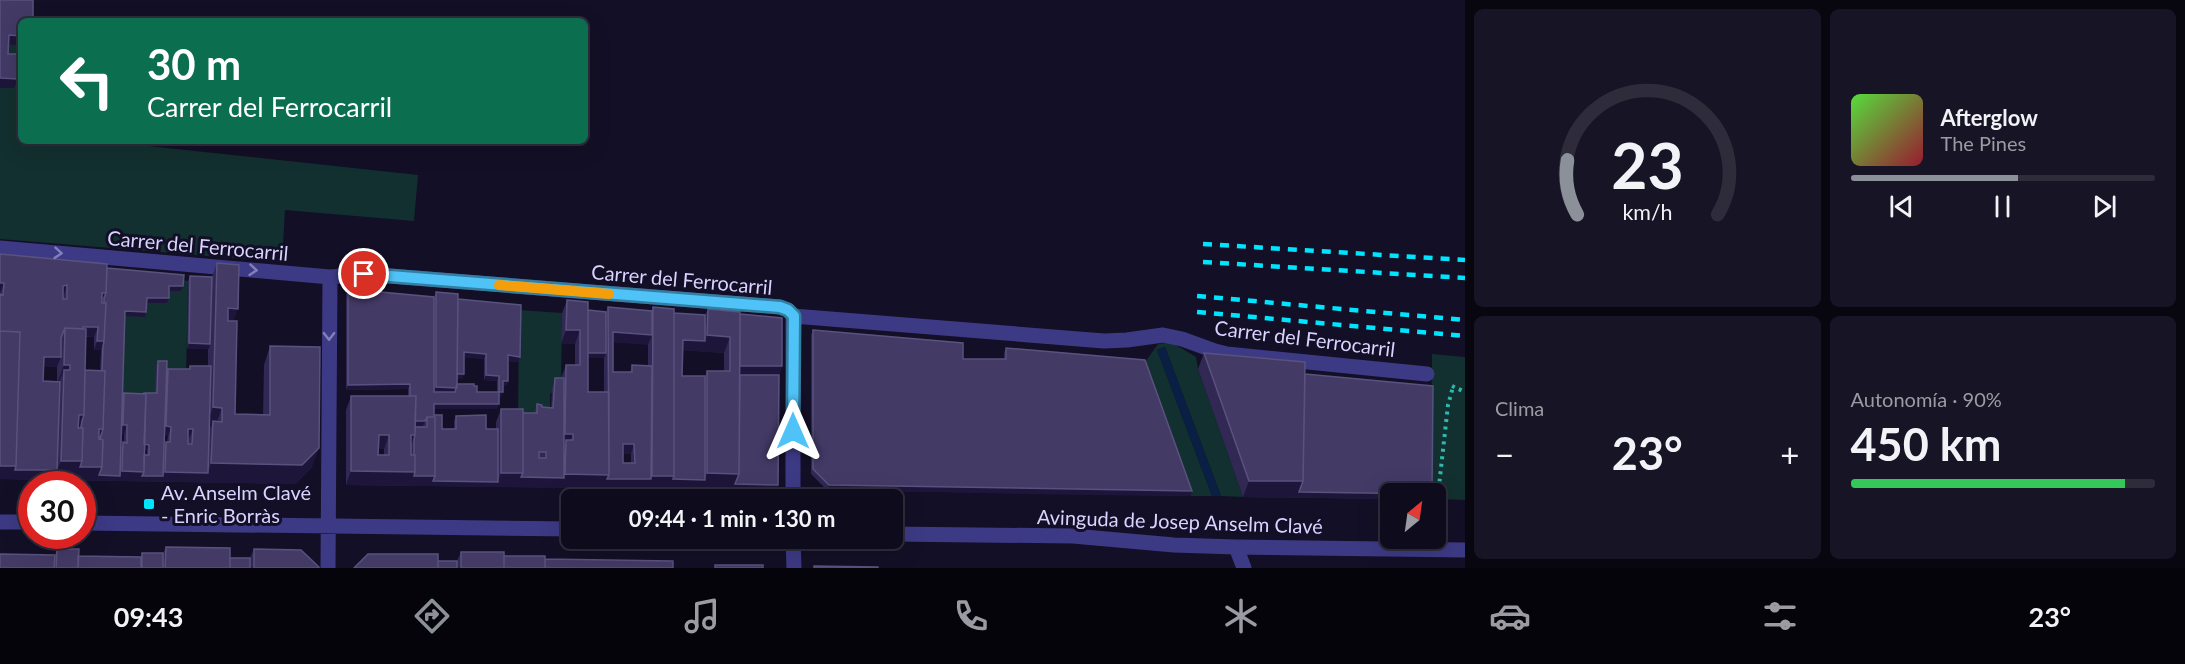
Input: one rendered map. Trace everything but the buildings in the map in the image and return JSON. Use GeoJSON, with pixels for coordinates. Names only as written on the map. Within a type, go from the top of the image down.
{"type":"FeatureCollection","features":[{"type":"Feature","properties":{"kind":"street","name":"Carrer del Ferrocarril"},"geometry":{"type":"LineString","coordinates":[[0,248],[330,277],[364,274],[780,307],[788,310],[794,316],[1104,341],[1163,335],[1227,354],[1427,374]]}},
{"type":"Feature","properties":{"kind":"street"},"geometry":{"type":"LineString","coordinates":[[328,568],[330,277]]}},
{"type":"Feature","properties":{"kind":"street"},"geometry":{"type":"LineString","coordinates":[[793,489],[794,316]]}},
{"type":"Feature","properties":{"kind":"street"},"geometry":{"type":"LineString","coordinates":[[0,522],[18,522]]}},
{"type":"Feature","properties":{"kind":"street"},"geometry":{"type":"LineString","coordinates":[[96,523],[561,529]]}},
{"type":"Feature","properties":{"kind":"street","name":"Avinguda de Josep Anselm Clavé"},"geometry":{"type":"LineString","coordinates":[[903,534],[1073,536],[1174,545],[1236,547],[1465,550]]}},
{"type":"Feature","properties":{"kind":"street"},"geometry":{"type":"LineString","coordinates":[[1236,547],[1244,568]]}},
{"type":"Feature","properties":{"kind":"street"},"geometry":{"type":"LineString","coordinates":[[793,549],[794,568]]}},
{"type":"Feature","properties":{"kind":"path"},"geometry":{"type":"LineString","coordinates":[[1439,483],[1448,405],[1454,387]]}},
{"type":"Feature","properties":{"kind":"green space"},"geometry":{"type":"Polygon","coordinates":[[[5,45],[18,45],[18,144],[130,144],[418,175],[414,221],[285,210],[282,262],[0,239],[0,88],[14,88],[5,63],[5,45]]]}},
{"type":"Feature","properties":{"kind":"green space"},"geometry":{"type":"Polygon","coordinates":[[[182,280],[188,281],[186,379],[155,398],[121,403],[123,316],[182,280]]]}},
{"type":"Feature","properties":{"kind":"green space"},"geometry":{"type":"Polygon","coordinates":[[[519,310],[562,313],[561,388],[550,394],[550,417],[518,422],[519,310]]]}},
{"type":"Feature","properties":{"kind":"green space"},"geometry":{"type":"Polygon","coordinates":[[[1171,342],[1196,357],[1198,369],[1243,497],[1221,496],[1165,347],[1157,350],[1212,496],[1191,496],[1143,365],[1158,344],[1171,342]]]}},
{"type":"Feature","properties":{"kind":"green space"},"geometry":{"type":"Polygon","coordinates":[[[1432,354],[1465,357],[1465,500],[1446,499],[1446,483],[1431,483],[1432,354]]]}},
{"type":"Feature","properties":{"kind":"water"},"geometry":{"type":"Polygon","coordinates":[[[1165,347],[1221,496],[1212,496],[1157,350],[1165,347]]]}},
{"type":"Feature","properties":{"kind":"railway"},"geometry":{"type":"LineString","coordinates":[[1203,244],[1465,260]]}},
{"type":"Feature","properties":{"kind":"railway"},"geometry":{"type":"LineString","coordinates":[[1203,262],[1465,278]]}},
{"type":"Feature","properties":{"kind":"railway"},"geometry":{"type":"LineString","coordinates":[[1197,296],[1465,320]]}},
{"type":"Feature","properties":{"kind":"railway"},"geometry":{"type":"LineString","coordinates":[[1197,312],[1465,336]]}},
{"type":"Feature","properties":{"kind":"slow traffic"},"geometry":{"type":"LineString","coordinates":[[499,285],[609,294]]}},
{"type":"Feature","properties":{"kind":"place","name":"Av. Anselm Clavé - Enric Borràs"},"geometry":{"type":"Point","coordinates":[149,504]}},
{"type":"Feature","properties":{"kind":"route"},"geometry":{"type":"LineString","coordinates":[[364,274],[780,307],[788,310],[794,316],[793,431]]}}]}
